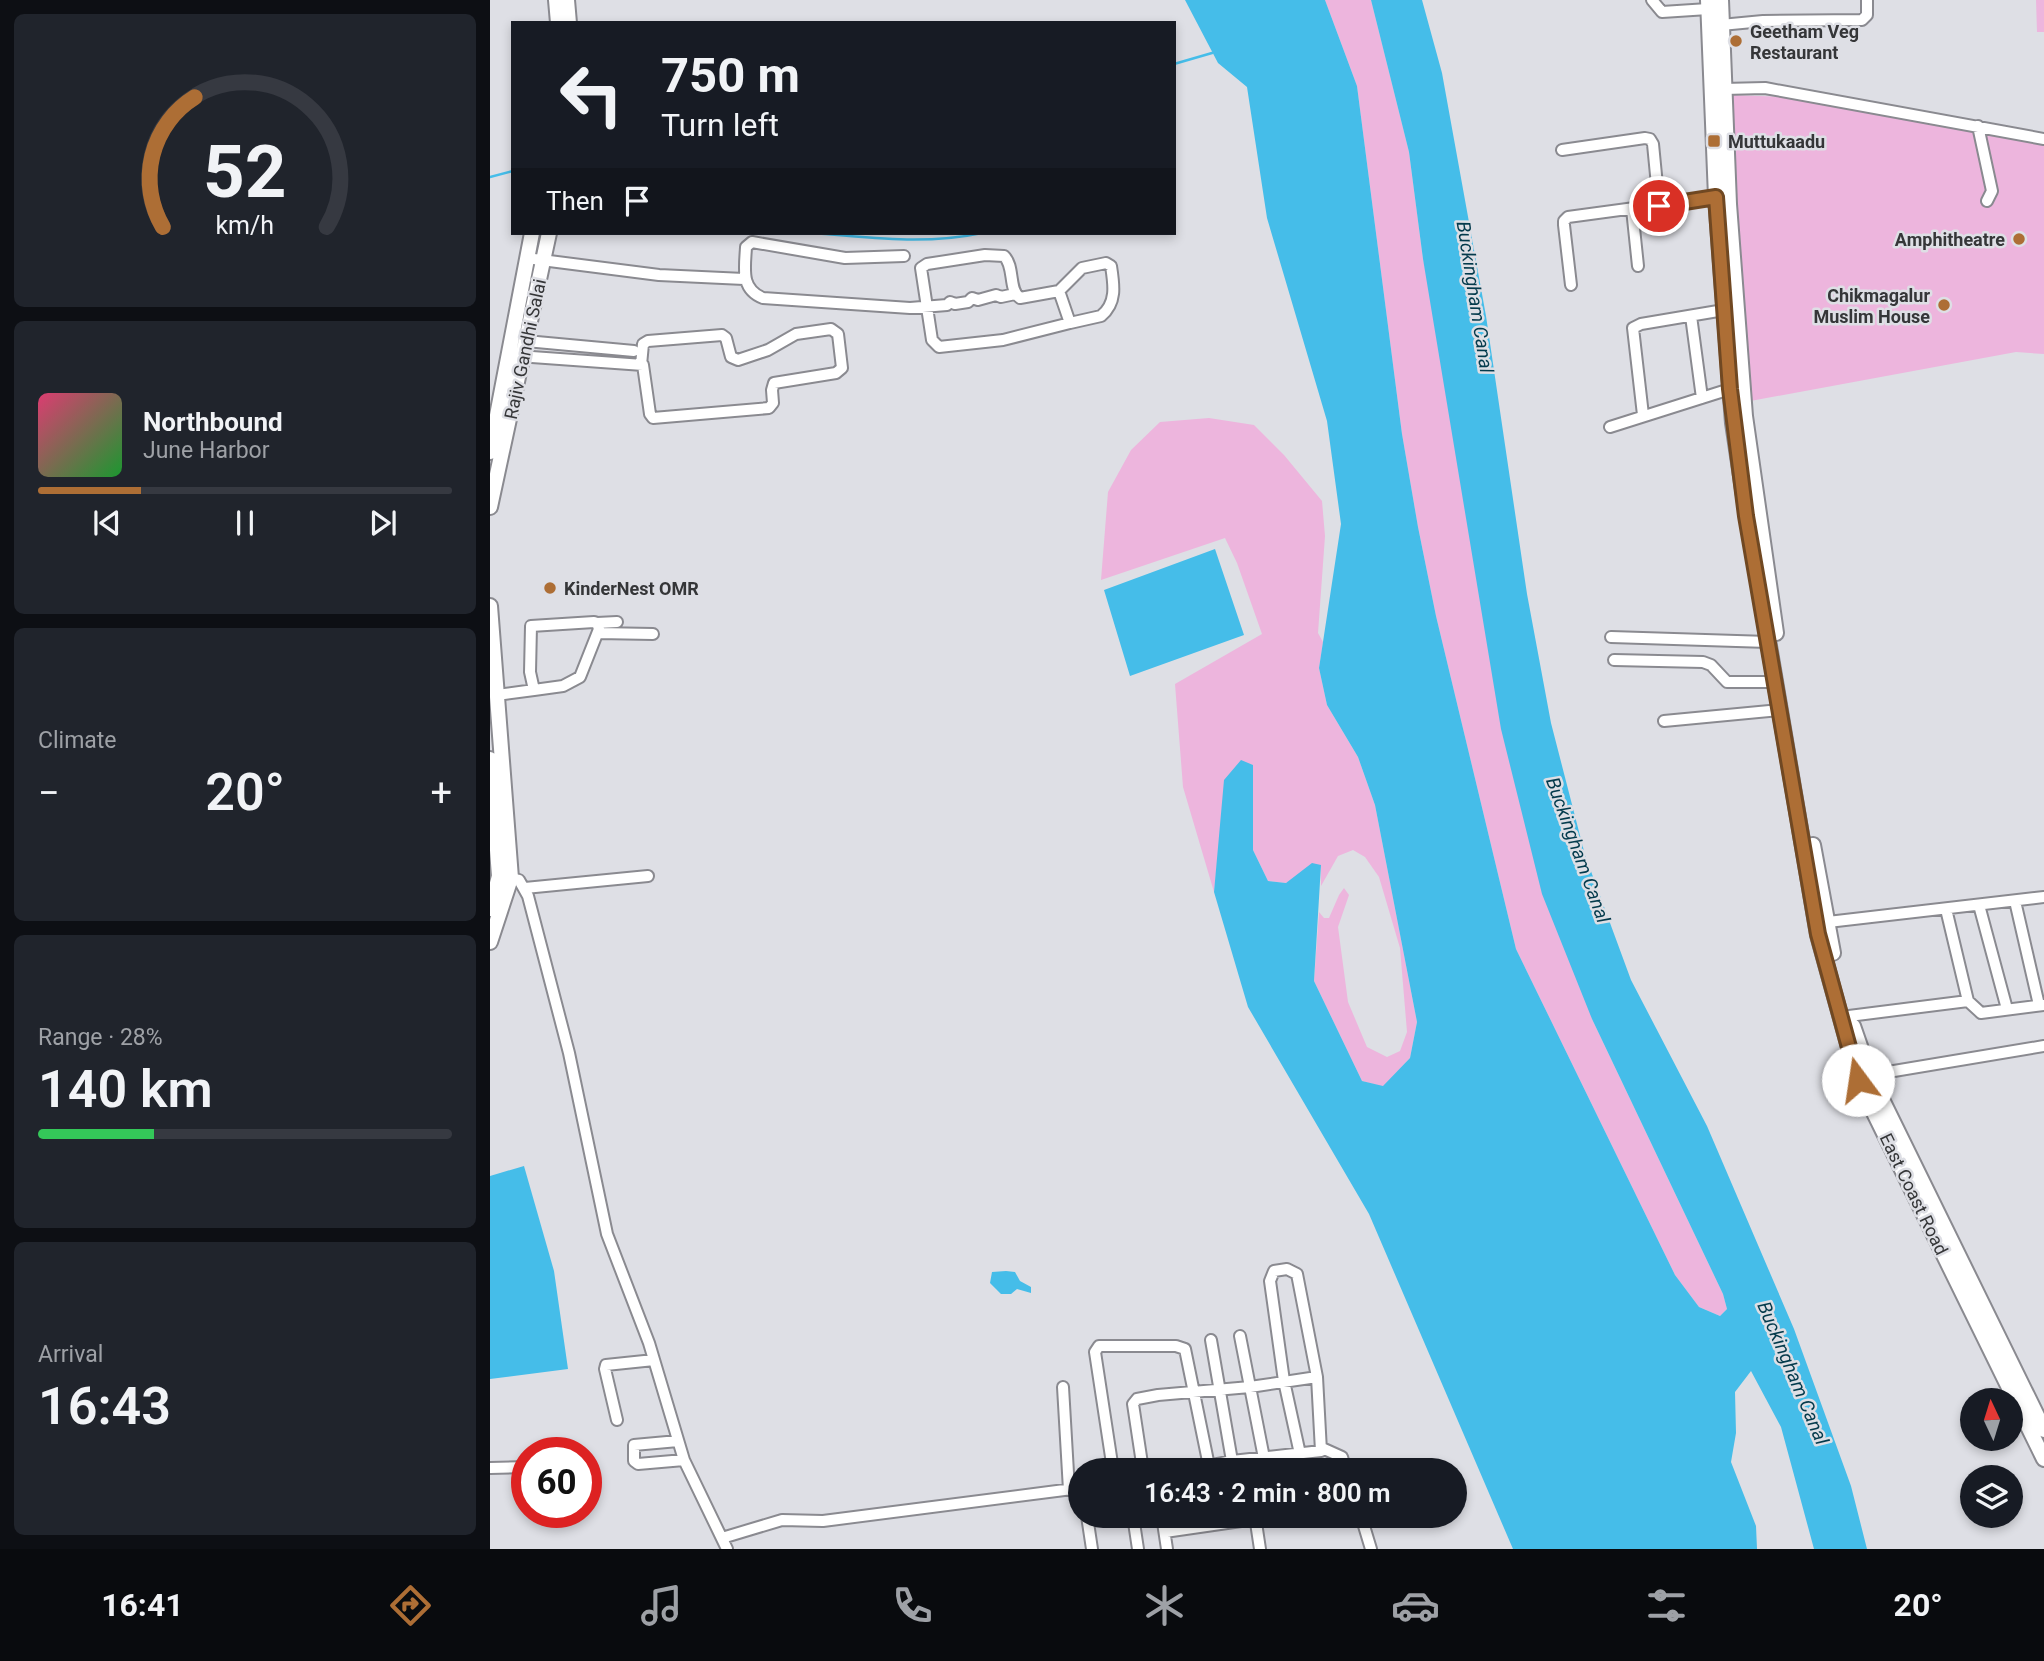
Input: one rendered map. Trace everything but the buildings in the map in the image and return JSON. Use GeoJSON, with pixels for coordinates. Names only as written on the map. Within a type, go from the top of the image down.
{"type":"FeatureCollection","features":[{"type":"Feature","properties":{"kind":"main road"},"geometry":{"type":"LineString","coordinates":[[556,0],[558,21]]}},
{"type":"Feature","properties":{"kind":"main road"},"geometry":{"type":"LineString","coordinates":[[567,0],[569,21]]}},
{"type":"Feature","properties":{"kind":"main road","name":"East Coast Road"},"geometry":{"type":"LineString","coordinates":[[1721,0],[1738,407],[1746,516],[1818,934],[1858,1080],[2029,1414],[2044,1430]]}},
{"type":"Feature","properties":{"kind":"main road","name":"East Coast Road"},"geometry":{"type":"LineString","coordinates":[[1708,4],[1716,197],[1730,389],[1738,407],[1789,725],[1837,973],[1870,1075],[2029,1414],[2044,1459]]}},
{"type":"Feature","properties":{"kind":"main road","name":"Rajiv Gandhi Salai"},"geometry":{"type":"LineString","coordinates":[[490,507],[516,355],[526,258],[532,235]]}},
{"type":"Feature","properties":{"kind":"main road","name":"Rajiv Gandhi Salai"},"geometry":{"type":"LineString","coordinates":[[490,452],[516,355],[526,341],[549,235]]}},
{"type":"Feature","properties":{"kind":"main road"},"geometry":{"type":"LineString","coordinates":[[490,606],[497,695],[499,871],[490,942]]}},
{"type":"Feature","properties":{"kind":"main road"},"geometry":{"type":"LineString","coordinates":[[490,759],[492,811],[499,871],[490,909]]}},
{"type":"Feature","properties":{"kind":"street"},"geometry":{"type":"LineString","coordinates":[[1652,0],[1662,12],[1708,4]]}},
{"type":"Feature","properties":{"kind":"street"},"geometry":{"type":"LineString","coordinates":[[1721,24],[1763,20],[1862,20],[1867,15],[1867,0]]}},
{"type":"Feature","properties":{"kind":"street"},"geometry":{"type":"LineString","coordinates":[[1723,89],[1765,88],[2044,139]]}},
{"type":"Feature","properties":{"kind":"street"},"geometry":{"type":"LineString","coordinates":[[1978,126],[1992,191],[1987,201]]}},
{"type":"Feature","properties":{"kind":"street"},"geometry":{"type":"LineString","coordinates":[[1562,150],[1650,139],[1653,144],[1659,206]]}},
{"type":"Feature","properties":{"kind":"street"},"geometry":{"type":"LineString","coordinates":[[1571,285],[1564,221],[1577,216],[1716,197]]}},
{"type":"Feature","properties":{"kind":"street"},"geometry":{"type":"LineString","coordinates":[[1632,209],[1638,266]]}},
{"type":"Feature","properties":{"kind":"street"},"geometry":{"type":"LineString","coordinates":[[904,256],[845,258],[752,242],[746,247],[744,279],[750,290],[763,298],[927,309],[1059,291],[1082,268],[1106,263],[1111,266],[1114,295],[1105,313],[1095,318],[1003,340],[939,347],[932,340],[927,309],[920,275],[922,266],[985,255],[1006,257],[1017,296]]}},
{"type":"Feature","properties":{"kind":"street"},"geometry":{"type":"LineString","coordinates":[[526,258],[659,275],[744,279]]}},
{"type":"Feature","properties":{"kind":"street"},"geometry":{"type":"LineString","coordinates":[[1059,291],[1070,323]]}},
{"type":"Feature","properties":{"kind":"street"},"geometry":{"type":"LineString","coordinates":[[1643,415],[1633,328],[1641,324],[1724,310]]}},
{"type":"Feature","properties":{"kind":"street"},"geometry":{"type":"LineString","coordinates":[[1691,316],[1702,397]]}},
{"type":"Feature","properties":{"kind":"street"},"geometry":{"type":"LineString","coordinates":[[516,355],[641,365],[644,367],[650,414],[653,418],[769,408],[773,403],[774,383],[836,373],[842,368],[838,334],[831,329],[796,334],[780,345],[738,360],[731,357],[726,338],[722,335],[648,341],[643,344],[641,365]]}},
{"type":"Feature","properties":{"kind":"street"},"geometry":{"type":"LineString","coordinates":[[526,341],[634,351]]}},
{"type":"Feature","properties":{"kind":"street"},"geometry":{"type":"LineString","coordinates":[[1610,428],[1643,415],[1730,389]]}},
{"type":"Feature","properties":{"kind":"street"},"geometry":{"type":"LineString","coordinates":[[597,628],[617,622]]}},
{"type":"Feature","properties":{"kind":"street"},"geometry":{"type":"LineString","coordinates":[[534,690],[530,672],[531,626],[597,628],[653,634]]}},
{"type":"Feature","properties":{"kind":"street"},"geometry":{"type":"LineString","coordinates":[[497,695],[562,686],[576,681],[583,673],[597,628]]}},
{"type":"Feature","properties":{"kind":"street"},"geometry":{"type":"LineString","coordinates":[[1611,637],[1768,642]]}},
{"type":"Feature","properties":{"kind":"street"},"geometry":{"type":"LineString","coordinates":[[1615,660],[1703,662],[1711,665],[1727,682],[1775,682]]}},
{"type":"Feature","properties":{"kind":"street"},"geometry":{"type":"LineString","coordinates":[[1664,721],[1780,710]]}},
{"type":"Feature","properties":{"kind":"street"},"geometry":{"type":"LineString","coordinates":[[499,871],[519,880],[525,888],[569,1053],[607,1234],[654,1360],[684,1460],[724,1544],[782,1520],[823,1521],[1068,1490]]}},
{"type":"Feature","properties":{"kind":"street"},"geometry":{"type":"LineString","coordinates":[[525,888],[648,876]]}},
{"type":"Feature","properties":{"kind":"street"},"geometry":{"type":"LineString","coordinates":[[1828,922],[2044,897]]}},
{"type":"Feature","properties":{"kind":"street"},"geometry":{"type":"LineString","coordinates":[[1946,909],[1968,1001],[1981,1013],[2041,1005],[2015,901]]}},
{"type":"Feature","properties":{"kind":"street"},"geometry":{"type":"LineString","coordinates":[[1979,905],[2007,1009]]}},
{"type":"Feature","properties":{"kind":"street"},"geometry":{"type":"LineString","coordinates":[[1849,1016],[1968,1001]]}},
{"type":"Feature","properties":{"kind":"street"},"geometry":{"type":"LineString","coordinates":[[1870,1075],[2044,1046]]}},
{"type":"Feature","properties":{"kind":"street"},"geometry":{"type":"LineString","coordinates":[[1240,1336],[1264,1458],[1320,1452],[1322,1448],[1317,1377],[1297,1274],[1287,1269],[1279,1270],[1271,1273],[1270,1281],[1284,1381],[1300,1454]]}},
{"type":"Feature","properties":{"kind":"street"},"geometry":{"type":"LineString","coordinates":[[1211,1340],[1231,1458]]}},
{"type":"Feature","properties":{"kind":"street"},"geometry":{"type":"LineString","coordinates":[[1111,1458],[1096,1348],[1183,1348],[1187,1354],[1207,1458]]}},
{"type":"Feature","properties":{"kind":"street"},"geometry":{"type":"LineString","coordinates":[[617,1420],[606,1365],[654,1360]]}},
{"type":"Feature","properties":{"kind":"street"},"geometry":{"type":"LineString","coordinates":[[1141,1458],[1134,1401],[1144,1397],[1219,1391],[1317,1377]]}},
{"type":"Feature","properties":{"kind":"street"},"geometry":{"type":"LineString","coordinates":[[1063,1387],[1071,1458]]}},
{"type":"Feature","properties":{"kind":"street"},"geometry":{"type":"LineString","coordinates":[[678,1441],[634,1445],[634,1461],[638,1464],[684,1460]]}},
{"type":"Feature","properties":{"kind":"street"},"geometry":{"type":"LineString","coordinates":[[1322,1448],[1342,1458]]}},
{"type":"Feature","properties":{"kind":"street"},"geometry":{"type":"LineString","coordinates":[[490,1468],[511,1467]]}},
{"type":"Feature","properties":{"kind":"street"},"geometry":{"type":"LineString","coordinates":[[1088,1528],[1091,1549]]}},
{"type":"Feature","properties":{"kind":"street"},"geometry":{"type":"LineString","coordinates":[[1135,1528],[1138,1549]]}},
{"type":"Feature","properties":{"kind":"street"},"geometry":{"type":"LineString","coordinates":[[1164,1528],[1167,1549]]}},
{"type":"Feature","properties":{"kind":"street"},"geometry":{"type":"LineString","coordinates":[[1165,1532],[1189,1528]]}},
{"type":"Feature","properties":{"kind":"street"},"geometry":{"type":"LineString","coordinates":[[1257,1528],[1260,1549]]}},
{"type":"Feature","properties":{"kind":"street"},"geometry":{"type":"LineString","coordinates":[[1365,1528],[1371,1549]]}},
{"type":"Feature","properties":{"kind":"shaded area"},"geometry":{"type":"Polygon","coordinates":[[[1325,0],[1371,0],[1409,152],[1423,259],[1592,1019],[1723,1294],[1727,1309],[1720,1316],[1699,1307],[1675,1275],[1516,949],[1436,616],[1418,527],[1402,434],[1357,86],[1325,0]]]}},
{"type":"Feature","properties":{"kind":"shaded area"},"geometry":{"type":"Polygon","coordinates":[[[2036,0],[2044,0],[2044,32],[2037,32],[2036,0]]]}},
{"type":"Feature","properties":{"kind":"shaded area"},"geometry":{"type":"Polygon","coordinates":[[[1731,95],[1790,97],[2044,142],[2044,354],[2016,352],[1745,402],[1733,203],[1731,95]]]}},
{"type":"Feature","properties":{"kind":"shaded area"},"geometry":{"type":"Polygon","coordinates":[[[1209,418],[1254,425],[1284,455],[1322,501],[1325,536],[1318,633],[1323,642],[1319,668],[1327,705],[1358,757],[1375,805],[1417,1022],[1410,1058],[1383,1087],[1362,1081],[1314,981],[1319,912],[1324,918],[1329,918],[1344,888],[1349,895],[1338,927],[1348,1002],[1367,1047],[1387,1057],[1400,1051],[1407,1032],[1400,948],[1379,877],[1365,857],[1353,850],[1338,856],[1321,886],[1321,865],[1286,883],[1268,881],[1253,850],[1253,765],[1219,846],[1214,892],[1183,787],[1175,684],[1262,634],[1237,563],[1225,538],[1101,580],[1108,492],[1131,450],[1160,422],[1209,418]]]}},
{"type":"Feature","properties":{"kind":"water","name":"Buckingham Canal"},"geometry":{"type":"Polygon","coordinates":[[[1185,0],[1325,0],[1357,86],[1402,434],[1418,527],[1436,616],[1516,949],[1675,1275],[1699,1307],[1720,1316],[1727,1309],[1723,1294],[1592,1019],[1542,894],[1501,729],[1423,259],[1409,152],[1371,0],[1422,0],[1442,73],[1486,316],[1527,594],[1551,723],[1585,855],[1631,980],[1707,1126],[1794,1329],[1851,1486],[1867,1549],[1814,1549],[1781,1427],[1751,1371],[1735,1392],[1736,1433],[1731,1462],[1756,1526],[1757,1549],[1513,1549],[1369,1214],[1248,1007],[1214,892],[1224,780],[1241,760],[1253,765],[1253,850],[1268,881],[1286,883],[1312,863],[1321,865],[1314,981],[1362,1081],[1383,1086],[1410,1058],[1417,1022],[1375,805],[1358,757],[1327,705],[1319,668],[1341,524],[1327,421],[1267,218],[1247,87],[1218,63],[1185,0]]]}},
{"type":"Feature","properties":{"kind":"water"},"geometry":{"type":"Polygon","coordinates":[[[1215,549],[1244,635],[1130,676],[1104,590],[1215,549]]]}},
{"type":"Feature","properties":{"kind":"water"},"geometry":{"type":"Polygon","coordinates":[[[524,1166],[554,1271],[568,1369],[490,1379],[490,1176],[524,1166]]]}},
{"type":"Feature","properties":{"kind":"water"},"geometry":{"type":"Polygon","coordinates":[[[992,1272],[1015,1272],[1020,1281],[1031,1287],[1031,1293],[1017,1289],[1011,1294],[1001,1294],[990,1283],[992,1272]]]}},
{"type":"Feature","properties":{"kind":"waterway"},"geometry":{"type":"LineString","coordinates":[[1176,63],[1212,53]]}},
{"type":"Feature","properties":{"kind":"waterway"},"geometry":{"type":"LineString","coordinates":[[490,177],[511,172]]}},
{"type":"Feature","properties":{"kind":"waterway"},"geometry":{"type":"LineString","coordinates":[[839,235],[919,240],[972,235]]}},
{"type":"Feature","properties":{"kind":"place","name":"Geetham Veg Restaurant"},"geometry":{"type":"Point","coordinates":[1736,41]}},
{"type":"Feature","properties":{"kind":"place","name":"Muttukaadu"},"geometry":{"type":"Point","coordinates":[1714,141]}},
{"type":"Feature","properties":{"kind":"place","name":"Amphitheatre"},"geometry":{"type":"Point","coordinates":[2019,239]}},
{"type":"Feature","properties":{"kind":"place","name":"Chikmagalur Muslim House"},"geometry":{"type":"Point","coordinates":[1944,305]}},
{"type":"Feature","properties":{"kind":"place","name":"KinderNest OMR"},"geometry":{"type":"Point","coordinates":[550,588]}},
{"type":"Feature","properties":{"kind":"route"},"geometry":{"type":"LineString","coordinates":[[1659,206],[1716,197],[1733,423],[1746,516],[1818,934],[1858,1080]]}}]}
